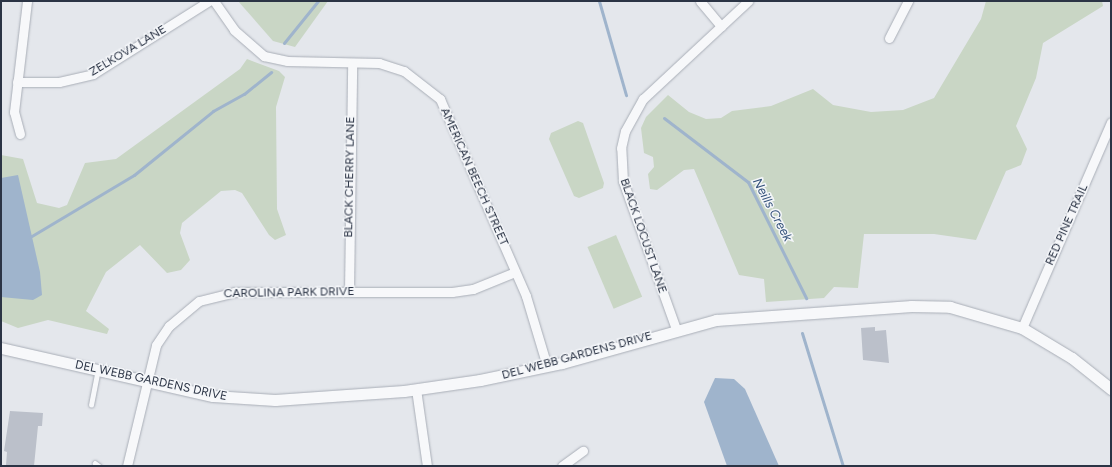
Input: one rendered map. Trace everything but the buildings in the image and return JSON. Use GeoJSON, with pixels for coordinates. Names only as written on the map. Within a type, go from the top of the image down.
{"type":"FeatureCollection","features":[{"type":"Feature","properties":{"kind":"street"},"geometry":{"type":"LineString","coordinates":[[20,134],[14,112],[27,1]]}},
{"type":"Feature","properties":{"kind":"street","name":"ZELKOVA LANE"},"geometry":{"type":"LineString","coordinates":[[17,82],[59,82],[93,74],[209,1]]}},
{"type":"Feature","properties":{"kind":"street","name":"AMERICAN BEECH STREET"},"geometry":{"type":"LineString","coordinates":[[214,1],[234,30],[264,56],[287,61],[379,63],[404,71],[440,99],[538,328],[547,366]]}},
{"type":"Feature","properties":{"kind":"street"},"geometry":{"type":"LineString","coordinates":[[700,1],[721,26]]}},
{"type":"Feature","properties":{"kind":"street","name":"BLACK LOCUST LANE"},"geometry":{"type":"LineString","coordinates":[[676,329],[623,181],[621,148],[630,117],[643,99],[748,1]]}},
{"type":"Feature","properties":{"kind":"street"},"geometry":{"type":"LineString","coordinates":[[889,38],[908,1]]}},
{"type":"Feature","properties":{"kind":"street","name":"BLACK CHERRY LANE"},"geometry":{"type":"LineString","coordinates":[[349,292],[352,63]]}},
{"type":"Feature","properties":{"kind":"street","name":"RED PINE TRAIL"},"geometry":{"type":"LineString","coordinates":[[1022,328],[1111,122]]}},
{"type":"Feature","properties":{"kind":"street","name":"CAROLINA PARK DRIVE"},"geometry":{"type":"LineString","coordinates":[[127,466],[156,345],[169,326],[199,301],[234,292],[452,292],[474,289],[515,272]]}},
{"type":"Feature","properties":{"kind":"street","name":"DEL WEBB GARDENS DRIVE"},"geometry":{"type":"LineString","coordinates":[[1,348],[147,381],[250,400],[416,389],[547,366],[676,329],[716,320],[911,306],[950,307],[1022,328],[1072,358],[1111,389]]}},
{"type":"Feature","properties":{"kind":"street"},"geometry":{"type":"LineString","coordinates":[[416,389],[427,466]]}},
{"type":"Feature","properties":{"kind":"street"},"geometry":{"type":"LineString","coordinates":[[562,466],[583,451]]}},
{"type":"Feature","properties":{"kind":"lane"},"geometry":{"type":"LineString","coordinates":[[91,405],[98,370]]}},
{"type":"Feature","properties":{"kind":"green space"},"geometry":{"type":"Polygon","coordinates":[[[238,1],[328,1],[295,47],[273,41],[238,1]]]}},
{"type":"Feature","properties":{"kind":"green space"},"geometry":{"type":"Polygon","coordinates":[[[986,1],[1102,1],[1103,6],[1043,43],[1036,78],[1016,126],[1027,149],[1021,165],[1006,171],[976,240],[934,234],[864,234],[858,288],[834,287],[824,298],[766,302],[764,279],[739,275],[694,169],[684,170],[657,190],[650,189],[648,174],[654,167],[653,157],[644,153],[641,128],[646,117],[668,95],[689,112],[706,119],[721,118],[732,111],[771,106],[813,89],[833,105],[871,112],[903,110],[934,98],[981,19],[986,1]]]}},
{"type":"Feature","properties":{"kind":"green space"},"geometry":{"type":"Polygon","coordinates":[[[247,59],[279,71],[285,77],[276,107],[277,209],[286,235],[275,240],[269,235],[242,193],[235,190],[221,191],[182,223],[180,233],[190,260],[181,270],[167,273],[140,245],[106,272],[86,311],[109,329],[107,334],[48,320],[18,328],[1,321],[1,155],[23,159],[37,203],[59,208],[67,205],[85,163],[116,159],[240,69],[247,59]]]}},
{"type":"Feature","properties":{"kind":"green space"},"geometry":{"type":"Polygon","coordinates":[[[578,121],[583,123],[604,183],[603,188],[579,198],[574,196],[549,139],[551,133],[578,121]]]}},
{"type":"Feature","properties":{"kind":"green space"},"geometry":{"type":"Polygon","coordinates":[[[616,235],[642,297],[614,309],[587,247],[616,235]]]}},
{"type":"Feature","properties":{"kind":"water"},"geometry":{"type":"Polygon","coordinates":[[[18,175],[40,272],[42,295],[33,300],[1,297],[1,178],[18,175]]]}},
{"type":"Feature","properties":{"kind":"water"},"geometry":{"type":"Polygon","coordinates":[[[715,378],[734,379],[745,389],[779,466],[727,466],[704,402],[715,378]]]}},
{"type":"Feature","properties":{"kind":"waterway"},"geometry":{"type":"LineString","coordinates":[[284,43],[318,1]]}},
{"type":"Feature","properties":{"kind":"waterway","name":"Neills Creek"},"geometry":{"type":"LineString","coordinates":[[599,1],[626,95]]}},
{"type":"Feature","properties":{"kind":"waterway"},"geometry":{"type":"LineString","coordinates":[[30,237],[134,175],[213,111],[244,94],[271,72]]}},
{"type":"Feature","properties":{"kind":"waterway","name":"Neills Creek"},"geometry":{"type":"LineString","coordinates":[[664,118],[748,182],[806,298]]}},
{"type":"Feature","properties":{"kind":"waterway","name":"Neills Creek"},"geometry":{"type":"LineString","coordinates":[[802,333],[843,466]]}}]}
